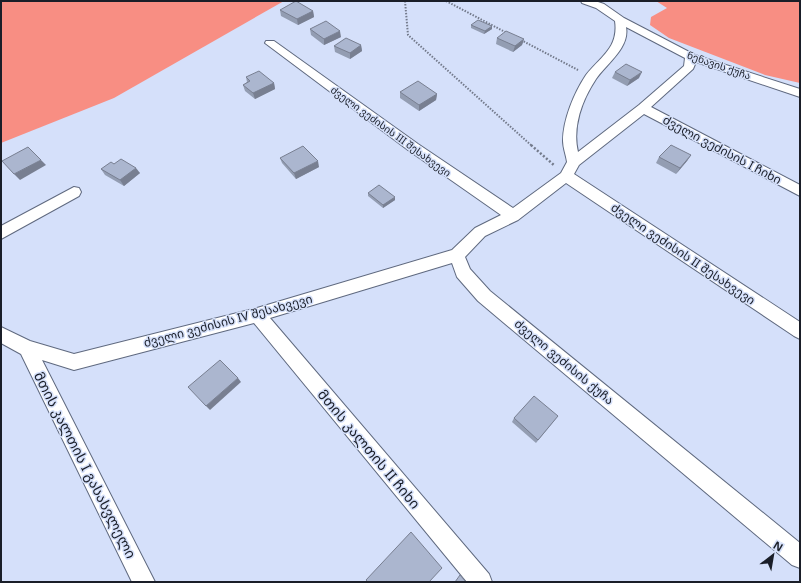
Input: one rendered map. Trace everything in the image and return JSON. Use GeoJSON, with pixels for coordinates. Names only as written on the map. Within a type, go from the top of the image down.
{"type":"FeatureCollection","features":[{"type":"Feature","properties":{"kind":"street"},"geometry":{"type":"LineString","coordinates":[[570,169],[569,142],[572,114],[591,77],[615,50],[622,32],[620,20],[600,6],[586,1]]}},
{"type":"Feature","properties":{"kind":"street","name":"ნენავის ქუჩა"},"geometry":{"type":"LineString","coordinates":[[620,20],[691,57],[800,93]]}},
{"type":"Feature","properties":{"kind":"street","name":"ძველი ვეძისის III შესახვევი"},"geometry":{"type":"LineString","coordinates":[[270,43],[413,148],[513,216]]}},
{"type":"Feature","properties":{"kind":"street"},"geometry":{"type":"LineString","coordinates":[[457,255],[480,232],[513,216],[643,108],[689,67],[691,57]]}},
{"type":"Feature","properties":{"kind":"street","name":"ძველი ვეძისის I ჩიხი"},"geometry":{"type":"LineString","coordinates":[[643,108],[800,192]]}},
{"type":"Feature","properties":{"kind":"street","name":"ძველი ვეძისის II შესახვევი"},"geometry":{"type":"LineString","coordinates":[[570,169],[800,331]]}},
{"type":"Feature","properties":{"kind":"street"},"geometry":{"type":"LineString","coordinates":[[1,233],[74,192]]}},
{"type":"Feature","properties":{"kind":"street","name":"ძველი ვეძისის IV შესახვევი"},"geometry":{"type":"LineString","coordinates":[[1,335],[27,348],[74,362],[257,315],[457,255]]}},
{"type":"Feature","properties":{"kind":"street","name":"ძველი ვეძისის ქუჩა"},"geometry":{"type":"LineString","coordinates":[[457,255],[463,272],[484,296],[800,557]]}},
{"type":"Feature","properties":{"kind":"street","name":"მთის კალთის II ჩიხი"},"geometry":{"type":"LineString","coordinates":[[257,315],[481,582]]}},
{"type":"Feature","properties":{"kind":"street","name":"მთის კალთის I გასასვლელი"},"geometry":{"type":"LineString","coordinates":[[27,348],[144,582]]}},
{"type":"Feature","properties":{"kind":"path"},"geometry":{"type":"LineString","coordinates":[[405,1],[408,35],[570,169]]}},
{"type":"Feature","properties":{"kind":"path"},"geometry":{"type":"LineString","coordinates":[[446,1],[508,34]]}},
{"type":"Feature","properties":{"kind":"path"},"geometry":{"type":"LineString","coordinates":[[515,37],[591,77]]}},
{"type":"Feature","properties":{"kind":"shaded area"},"geometry":{"type":"Polygon","coordinates":[[[1,1],[284,1],[114,98],[1,143],[1,1]]]}},
{"type":"Feature","properties":{"kind":"shaded area"},"geometry":{"type":"Polygon","coordinates":[[[656,1],[800,1],[800,83],[765,75],[669,38],[650,25],[651,17],[667,8],[656,1]]]}},
{"type":"Feature","properties":{"kind":"building"},"geometry":{"type":"Polygon","coordinates":[[[296,1],[313,11],[297,19],[280,10],[296,1]]]}},
{"type":"Feature","properties":{"kind":"building"},"geometry":{"type":"Polygon","coordinates":[[[478,20],[492,26],[485,31],[471,25],[478,20]]]}},
{"type":"Feature","properties":{"kind":"building"},"geometry":{"type":"Polygon","coordinates":[[[326,21],[340,31],[324,39],[310,29],[326,21]]]}},
{"type":"Feature","properties":{"kind":"building"},"geometry":{"type":"Polygon","coordinates":[[[506,31],[524,39],[515,46],[497,38],[506,31]]]}},
{"type":"Feature","properties":{"kind":"building"},"geometry":{"type":"Polygon","coordinates":[[[346,38],[361,45],[350,53],[334,46],[346,38]]]}},
{"type":"Feature","properties":{"kind":"building"},"geometry":{"type":"Polygon","coordinates":[[[626,64],[642,72],[630,80],[615,72],[626,64]]]}},
{"type":"Feature","properties":{"kind":"building"},"geometry":{"type":"Polygon","coordinates":[[[259,71],[274,83],[253,93],[243,85],[250,81],[246,77],[259,71]]]}},
{"type":"Feature","properties":{"kind":"building"},"geometry":{"type":"Polygon","coordinates":[[[418,81],[437,94],[419,105],[400,92],[418,81]]]}},
{"type":"Feature","properties":{"kind":"building"},"geometry":{"type":"Polygon","coordinates":[[[671,145],[691,155],[680,168],[659,157],[671,145]]]}},
{"type":"Feature","properties":{"kind":"building"},"geometry":{"type":"Polygon","coordinates":[[[303,146],[318,161],[294,173],[280,158],[303,146]]]}},
{"type":"Feature","properties":{"kind":"building"},"geometry":{"type":"Polygon","coordinates":[[[28,147],[41,160],[14,174],[2,161],[28,147]]]}},
{"type":"Feature","properties":{"kind":"building"},"geometry":{"type":"Polygon","coordinates":[[[121,159],[136,168],[120,180],[101,169],[111,162],[114,164],[121,159]]]}},
{"type":"Feature","properties":{"kind":"building"},"geometry":{"type":"Polygon","coordinates":[[[379,185],[395,197],[383,205],[368,193],[379,185]]]}},
{"type":"Feature","properties":{"kind":"building"},"geometry":{"type":"Polygon","coordinates":[[[220,360],[238,378],[206,406],[188,387],[220,360]]]}},
{"type":"Feature","properties":{"kind":"building"},"geometry":{"type":"Polygon","coordinates":[[[534,396],[558,416],[538,440],[514,418],[534,396]]]}},
{"type":"Feature","properties":{"kind":"building"},"geometry":{"type":"Polygon","coordinates":[[[411,532],[442,568],[429,582],[368,582],[366,580],[411,532]]]}},
{"type":"Feature","properties":{"kind":"building"},"geometry":{"type":"Polygon","coordinates":[[[460,575],[466,582],[455,582],[460,575]]]}}]}
